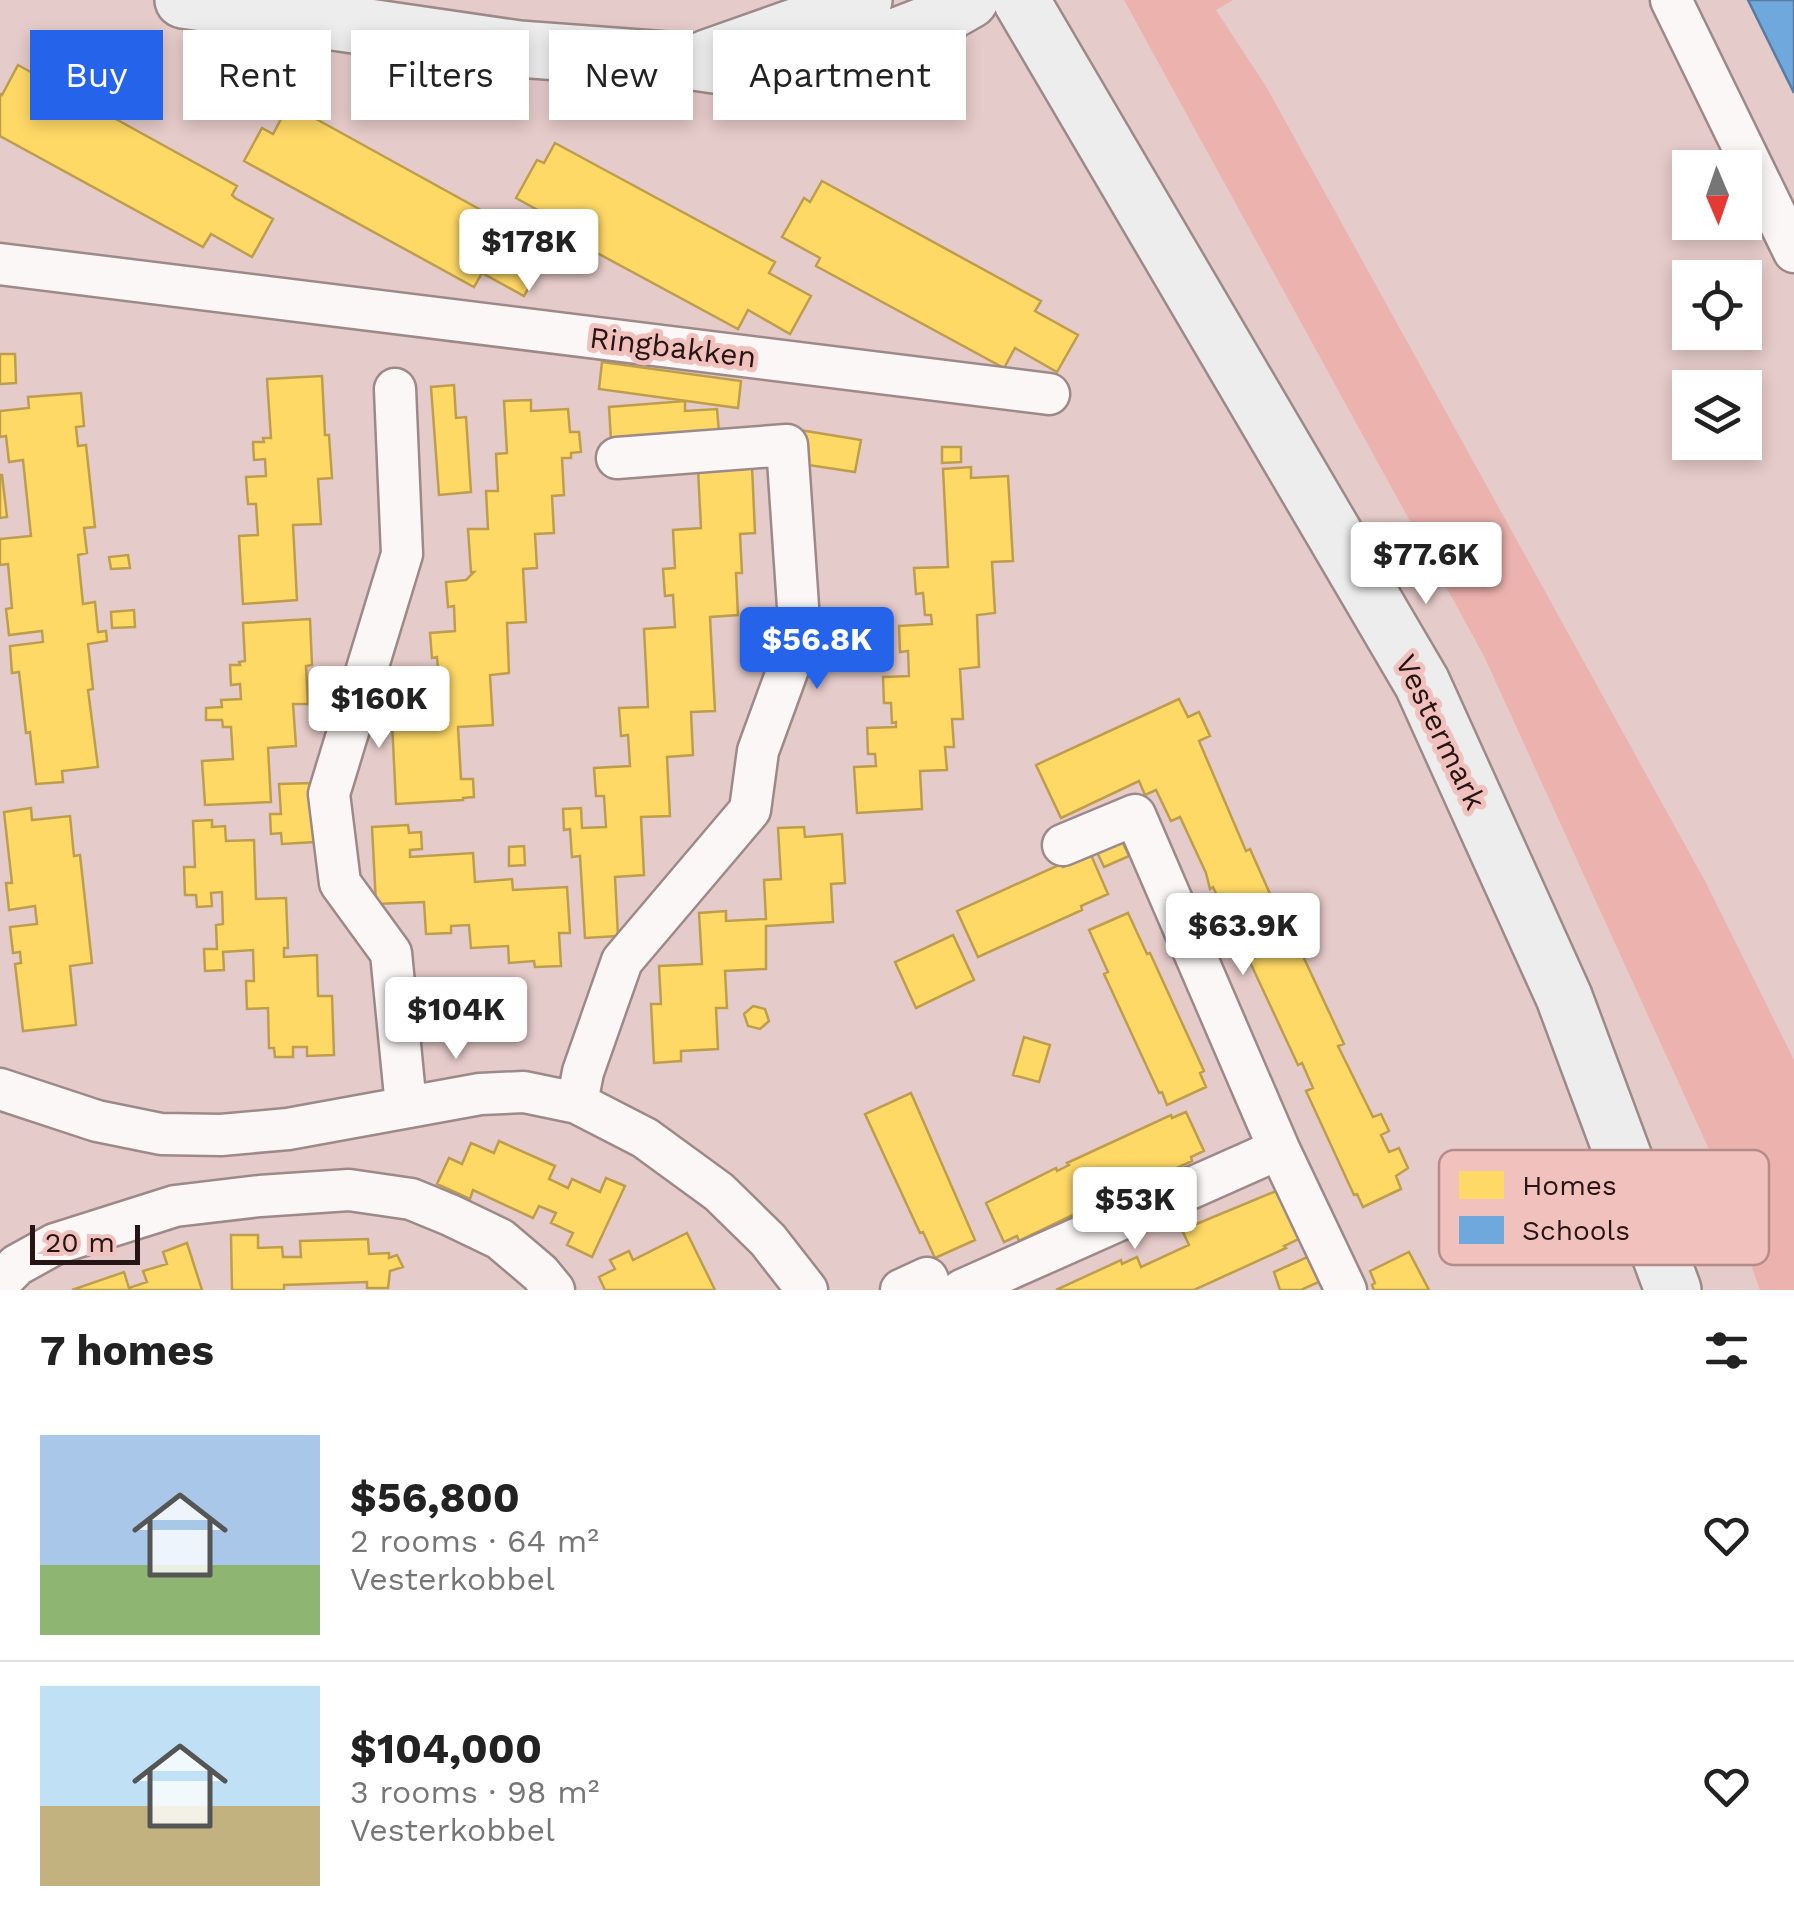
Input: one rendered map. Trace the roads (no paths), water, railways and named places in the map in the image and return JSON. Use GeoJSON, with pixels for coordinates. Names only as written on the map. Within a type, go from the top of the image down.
{"type":"FeatureCollection","features":[{"type":"Feature","properties":{"kind":"street"},"geometry":{"type":"LineString","coordinates":[[183,0],[519,48],[694,62],[770,73],[830,62],[928,24],[970,0]]}},
{"type":"Feature","properties":{"kind":"street"},"geometry":{"type":"LineString","coordinates":[[694,62],[864,0]]}},
{"type":"Feature","properties":{"kind":"street","name":"Vestermark"},"geometry":{"type":"LineString","coordinates":[[1021,0],[1422,682],[1564,997],[1621,1150]]}},
{"type":"Feature","properties":{"kind":"street"},"geometry":{"type":"LineString","coordinates":[[1671,0],[1794,252]]}},
{"type":"Feature","properties":{"kind":"street","name":"Ringbakken"},"geometry":{"type":"LineString","coordinates":[[0,264],[1049,394]]}},
{"type":"Feature","properties":{"kind":"street"},"geometry":{"type":"LineString","coordinates":[[395,389],[402,554],[329,794],[340,883],[391,953],[406,1106]]}},
{"type":"Feature","properties":{"kind":"street"},"geometry":{"type":"LineString","coordinates":[[577,1103],[622,961],[750,810],[758,751],[800,636],[786,445],[617,458]]}},
{"type":"Feature","properties":{"kind":"street"},"geometry":{"type":"LineString","coordinates":[[1063,845],[1136,815],[1278,1150],[1346,1290]]}},
{"type":"Feature","properties":{"kind":"street"},"geometry":{"type":"LineString","coordinates":[[0,1089],[96,1121],[161,1134],[221,1136],[288,1130],[480,1094],[524,1092],[577,1103],[645,1138],[719,1192],[768,1240],[807,1290]]}},
{"type":"Feature","properties":{"kind":"street"},"geometry":{"type":"LineString","coordinates":[[962,1290],[1278,1150]]}},
{"type":"Feature","properties":{"kind":"street"},"geometry":{"type":"LineString","coordinates":[[0,1282],[17,1264],[55,1244],[175,1206],[349,1190],[411,1199],[450,1214],[500,1239],[554,1290]]}},
{"type":"Feature","properties":{"kind":"street","name":"Vestermark"},"geometry":{"type":"LineString","coordinates":[[1664,1265],[1673,1290]]}},
{"type":"Feature","properties":{"kind":"street"},"geometry":{"type":"LineString","coordinates":[[900,1290],[927,1278],[932,1290]]}}]}
